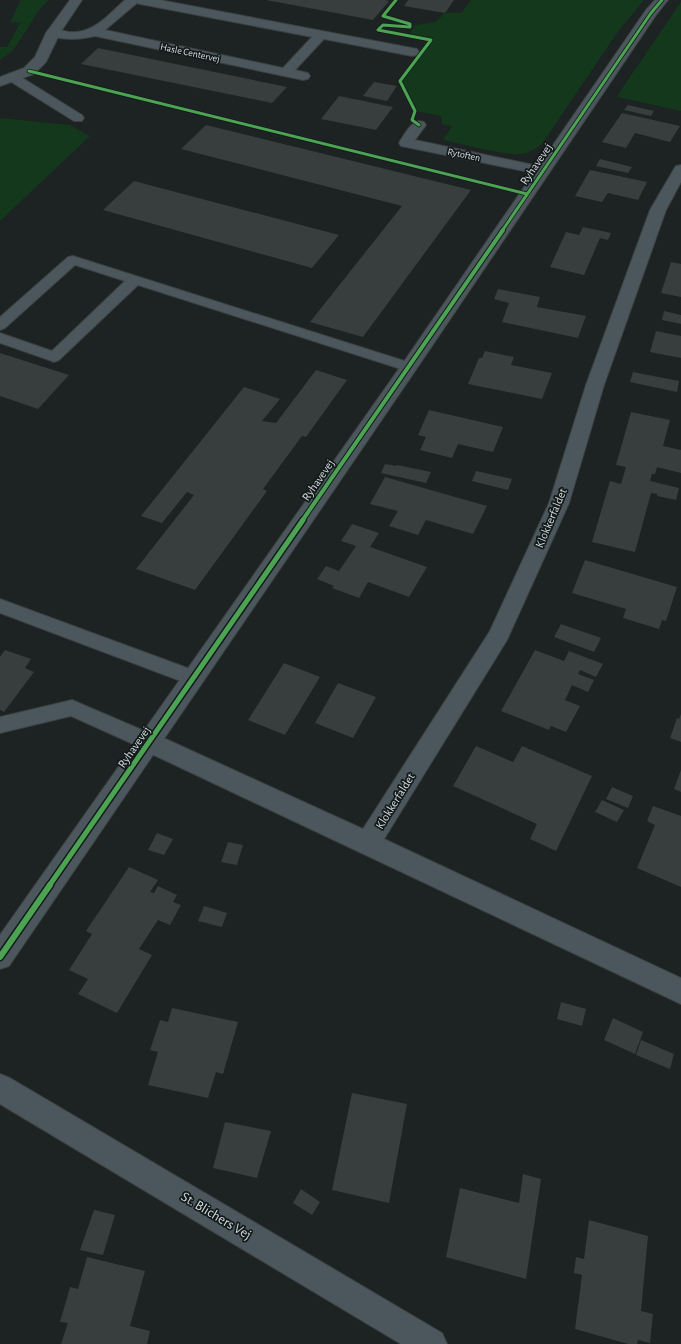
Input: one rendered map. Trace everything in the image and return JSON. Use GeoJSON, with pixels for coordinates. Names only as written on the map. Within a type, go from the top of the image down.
{"type":"FeatureCollection","features":[{"type":"Feature","properties":{"kind":"street"},"geometry":{"type":"LineString","coordinates":[[4,79],[29,71],[41,60],[53,33],[76,0]]}},
{"type":"Feature","properties":{"kind":"street","name":"Hasle Centervej"},"geometry":{"type":"LineString","coordinates":[[94,32],[133,0]]}},
{"type":"Feature","properties":{"kind":"street"},"geometry":{"type":"LineString","coordinates":[[140,0],[412,52]]}},
{"type":"Feature","properties":{"kind":"street","name":"Ryhavevej"},"geometry":{"type":"LineString","coordinates":[[0,957],[409,367],[657,4]]}},
{"type":"Feature","properties":{"kind":"street","name":"Hasle Centervej"},"geometry":{"type":"LineString","coordinates":[[53,33],[76,36],[94,32],[303,76]]}},
{"type":"Feature","properties":{"kind":"street"},"geometry":{"type":"LineString","coordinates":[[285,73],[320,35]]}},
{"type":"Feature","properties":{"kind":"street","name":"Rytoften"},"geometry":{"type":"LineString","coordinates":[[419,125],[406,143],[543,171]]}},
{"type":"Feature","properties":{"kind":"street","name":"Klokkerfaldet"},"geometry":{"type":"LineString","coordinates":[[368,843],[499,634],[559,503],[595,385],[658,210],[681,169]]}},
{"type":"Feature","properties":{"kind":"street","name":"Klokkerfaldet"},"geometry":{"type":"LineString","coordinates":[[149,742],[368,843],[681,991]]}},
{"type":"Feature","properties":{"kind":"street","name":"St. Blichers Vej"},"geometry":{"type":"LineString","coordinates":[[0,1088],[431,1344]]}},
{"type":"Feature","properties":{"kind":"lane"},"geometry":{"type":"LineString","coordinates":[[4,79],[78,118]]}},
{"type":"Feature","properties":{"kind":"lane"},"geometry":{"type":"LineString","coordinates":[[0,326],[73,260],[409,367]]}},
{"type":"Feature","properties":{"kind":"lane"},"geometry":{"type":"LineString","coordinates":[[0,338],[54,357],[135,280]]}},
{"type":"Feature","properties":{"kind":"lane"},"geometry":{"type":"LineString","coordinates":[[0,606],[194,678]]}},
{"type":"Feature","properties":{"kind":"lane"},"geometry":{"type":"LineString","coordinates":[[0,725],[72,708],[149,742]]}},
{"type":"Feature","properties":{"kind":"green space"},"geometry":{"type":"Polygon","coordinates":[[[21,0],[49,0],[36,14],[21,40],[0,60],[0,47],[7,47],[20,23],[10,22],[21,0]]]}},
{"type":"Feature","properties":{"kind":"green space"},"geometry":{"type":"Polygon","coordinates":[[[471,0],[644,0],[617,33],[542,144],[523,154],[512,154],[443,140],[452,126],[442,124],[441,116],[415,111],[400,81],[430,40],[415,37],[410,33],[415,25],[435,22],[445,13],[461,13],[471,0]]]}},
{"type":"Feature","properties":{"kind":"green space"},"geometry":{"type":"Polygon","coordinates":[[[681,2],[681,111],[617,97],[621,90],[681,2]]]}},
{"type":"Feature","properties":{"kind":"green space"},"geometry":{"type":"Polygon","coordinates":[[[0,118],[70,125],[90,136],[0,221],[0,118]]]}},
{"type":"Feature","properties":{"kind":"building"},"geometry":{"type":"Polygon","coordinates":[[[266,0],[385,0],[389,1],[373,20],[266,0]]]}},
{"type":"Feature","properties":{"kind":"building"},"geometry":{"type":"Polygon","coordinates":[[[408,0],[454,0],[445,13],[404,6],[408,0]]]}},
{"type":"Feature","properties":{"kind":"building"},"geometry":{"type":"Polygon","coordinates":[[[98,48],[287,87],[272,103],[81,64],[98,48]]]}},
{"type":"Feature","properties":{"kind":"building"},"geometry":{"type":"Polygon","coordinates":[[[374,82],[397,86],[387,101],[363,96],[374,82]]]}},
{"type":"Feature","properties":{"kind":"building"},"geometry":{"type":"Polygon","coordinates":[[[339,96],[393,107],[376,130],[321,119],[339,96]]]}},
{"type":"Feature","properties":{"kind":"building"},"geometry":{"type":"Polygon","coordinates":[[[628,105],[654,111],[651,116],[624,110],[628,105]]]}},
{"type":"Feature","properties":{"kind":"building"},"geometry":{"type":"Polygon","coordinates":[[[622,113],[680,126],[670,142],[635,133],[626,148],[602,142],[622,113]]]}},
{"type":"Feature","properties":{"kind":"building"},"geometry":{"type":"Polygon","coordinates":[[[206,125],[471,190],[363,337],[310,322],[402,206],[181,149],[206,125]]]}},
{"type":"Feature","properties":{"kind":"building"},"geometry":{"type":"Polygon","coordinates":[[[600,159],[632,167],[628,173],[596,166],[600,159]]]}},
{"type":"Feature","properties":{"kind":"building"},"geometry":{"type":"Polygon","coordinates":[[[590,170],[647,182],[638,200],[608,193],[602,202],[575,196],[590,170]]]}},
{"type":"Feature","properties":{"kind":"building"},"geometry":{"type":"Polygon","coordinates":[[[134,181],[339,235],[312,268],[103,210],[134,181]]]}},
{"type":"Feature","properties":{"kind":"building"},"geometry":{"type":"Polygon","coordinates":[[[583,227],[611,233],[608,240],[600,238],[584,275],[550,267],[566,232],[579,235],[583,227]]]}},
{"type":"Feature","properties":{"kind":"building"},"geometry":{"type":"Polygon","coordinates":[[[671,262],[681,264],[681,297],[661,293],[671,262]]]}},
{"type":"Feature","properties":{"kind":"building"},"geometry":{"type":"Polygon","coordinates":[[[498,289],[540,297],[537,307],[586,316],[578,338],[502,322],[509,303],[494,299],[498,289]]]}},
{"type":"Feature","properties":{"kind":"building"},"geometry":{"type":"Polygon","coordinates":[[[664,311],[681,315],[681,324],[662,320],[664,311]]]}},
{"type":"Feature","properties":{"kind":"building"},"geometry":{"type":"Polygon","coordinates":[[[656,331],[681,336],[681,358],[650,352],[656,331]]]}},
{"type":"Feature","properties":{"kind":"building"},"geometry":{"type":"Polygon","coordinates":[[[485,351],[514,357],[511,365],[552,373],[542,399],[468,384],[479,358],[482,358],[485,351]]]}},
{"type":"Feature","properties":{"kind":"building"},"geometry":{"type":"Polygon","coordinates":[[[0,353],[69,375],[38,409],[0,396],[0,353]]]}},
{"type":"Feature","properties":{"kind":"building"},"geometry":{"type":"Polygon","coordinates":[[[316,370],[347,380],[306,437],[302,436],[263,489],[267,491],[195,590],[136,569],[194,495],[187,492],[162,523],[141,516],[244,387],[280,399],[262,421],[276,423],[316,370]]]}},
{"type":"Feature","properties":{"kind":"building"},"geometry":{"type":"Polygon","coordinates":[[[633,372],[679,381],[677,392],[630,382],[633,372]]]}},
{"type":"Feature","properties":{"kind":"building"},"geometry":{"type":"Polygon","coordinates":[[[429,410],[503,427],[493,452],[458,444],[452,458],[420,450],[426,437],[418,435],[429,410]]]}},
{"type":"Feature","properties":{"kind":"building"},"geometry":{"type":"Polygon","coordinates":[[[631,412],[670,420],[663,446],[681,450],[681,473],[657,467],[655,474],[652,474],[650,481],[679,488],[676,500],[657,496],[657,494],[651,493],[635,552],[592,542],[610,481],[621,484],[626,467],[616,465],[631,412]]]}},
{"type":"Feature","properties":{"kind":"building"},"geometry":{"type":"Polygon","coordinates":[[[385,464],[431,472],[426,483],[381,473],[385,464]]]}},
{"type":"Feature","properties":{"kind":"building"},"geometry":{"type":"Polygon","coordinates":[[[476,471],[512,479],[508,490],[472,481],[476,471]]]}},
{"type":"Feature","properties":{"kind":"building"},"geometry":{"type":"Polygon","coordinates":[[[385,477],[487,506],[473,534],[426,520],[418,535],[389,526],[398,511],[370,504],[385,477]]]}},
{"type":"Feature","properties":{"kind":"building"},"geometry":{"type":"Polygon","coordinates":[[[352,524],[379,533],[370,547],[427,567],[409,597],[368,582],[359,598],[332,588],[334,586],[317,579],[326,566],[339,571],[356,546],[341,541],[352,524]]]}},
{"type":"Feature","properties":{"kind":"building"},"geometry":{"type":"Polygon","coordinates":[[[585,560],[677,587],[666,621],[662,620],[659,629],[623,618],[626,609],[572,593],[585,560]]]}},
{"type":"Feature","properties":{"kind":"building"},"geometry":{"type":"Polygon","coordinates":[[[561,624],[601,638],[594,652],[554,637],[561,624]]]}},
{"type":"Feature","properties":{"kind":"building"},"geometry":{"type":"Polygon","coordinates":[[[5,650],[31,659],[25,668],[34,672],[4,712],[0,710],[0,657],[5,650]]]}},
{"type":"Feature","properties":{"kind":"building"},"geometry":{"type":"Polygon","coordinates":[[[535,650],[564,661],[569,651],[603,664],[596,677],[580,670],[578,674],[594,680],[588,692],[572,685],[565,700],[580,706],[566,732],[551,726],[549,730],[501,711],[535,650]]]}},
{"type":"Feature","properties":{"kind":"building"},"geometry":{"type":"Polygon","coordinates":[[[284,663],[320,677],[285,735],[248,720],[284,663]]]}},
{"type":"Feature","properties":{"kind":"building"},"geometry":{"type":"Polygon","coordinates":[[[338,683],[376,697],[353,738],[315,723],[338,683]]]}},
{"type":"Feature","properties":{"kind":"building"},"geometry":{"type":"Polygon","coordinates":[[[681,714],[681,742],[670,738],[677,718],[679,719],[681,714]]]}},
{"type":"Feature","properties":{"kind":"building"},"geometry":{"type":"Polygon","coordinates":[[[476,746],[513,762],[522,746],[592,776],[556,851],[530,839],[537,824],[453,786],[476,746]]]}},
{"type":"Feature","properties":{"kind":"building"},"geometry":{"type":"Polygon","coordinates":[[[681,770],[681,792],[674,789],[681,770]]]}},
{"type":"Feature","properties":{"kind":"building"},"geometry":{"type":"Polygon","coordinates":[[[612,787],[633,796],[628,808],[606,799],[612,787]]]}},
{"type":"Feature","properties":{"kind":"building"},"geometry":{"type":"Polygon","coordinates":[[[602,800],[624,810],[617,822],[595,812],[602,800]]]}},
{"type":"Feature","properties":{"kind":"building"},"geometry":{"type":"Polygon","coordinates":[[[653,806],[681,816],[681,887],[637,868],[655,825],[647,821],[653,806]]]}},
{"type":"Feature","properties":{"kind":"building"},"geometry":{"type":"Polygon","coordinates":[[[157,833],[173,839],[164,855],[148,850],[157,833]]]}},
{"type":"Feature","properties":{"kind":"building"},"geometry":{"type":"Polygon","coordinates":[[[228,842],[243,845],[237,865],[221,862],[228,842]]]}},
{"type":"Feature","properties":{"kind":"building"},"geometry":{"type":"Polygon","coordinates":[[[129,867],[158,880],[150,892],[154,893],[158,886],[177,895],[173,902],[181,905],[170,925],[158,920],[139,949],[152,955],[117,1013],[78,994],[88,979],[69,970],[92,934],[86,931],[129,867]]]}},
{"type":"Feature","properties":{"kind":"building"},"geometry":{"type":"Polygon","coordinates":[[[204,906],[227,913],[222,927],[198,921],[204,906]]]}},
{"type":"Feature","properties":{"kind":"building"},"geometry":{"type":"Polygon","coordinates":[[[561,1002],[586,1009],[582,1026],[557,1019],[561,1002]]]}},
{"type":"Feature","properties":{"kind":"building"},"geometry":{"type":"Polygon","coordinates":[[[172,1008],[238,1022],[223,1074],[216,1072],[208,1098],[148,1085],[158,1052],[150,1050],[160,1020],[168,1022],[172,1008]]]}},
{"type":"Feature","properties":{"kind":"building"},"geometry":{"type":"Polygon","coordinates":[[[613,1018],[643,1032],[635,1054],[604,1040],[613,1018]]]}},
{"type":"Feature","properties":{"kind":"building"},"geometry":{"type":"Polygon","coordinates":[[[641,1040],[674,1054],[670,1069],[636,1055],[641,1040]]]}},
{"type":"Feature","properties":{"kind":"building"},"geometry":{"type":"Polygon","coordinates":[[[352,1093],[407,1104],[389,1203],[332,1190],[352,1093]]]}},
{"type":"Feature","properties":{"kind":"building"},"geometry":{"type":"Polygon","coordinates":[[[225,1122],[271,1131],[257,1178],[213,1168],[225,1122]]]}},
{"type":"Feature","properties":{"kind":"building"},"geometry":{"type":"Polygon","coordinates":[[[523,1174],[541,1179],[526,1279],[446,1257],[460,1188],[519,1203],[523,1174]]]}},
{"type":"Feature","properties":{"kind":"building"},"geometry":{"type":"Polygon","coordinates":[[[301,1189],[320,1202],[312,1215],[293,1203],[301,1189]]]}},
{"type":"Feature","properties":{"kind":"building"},"geometry":{"type":"Polygon","coordinates":[[[94,1210],[115,1215],[103,1255],[80,1250],[94,1210]]]}},
{"type":"Feature","properties":{"kind":"building"},"geometry":{"type":"Polygon","coordinates":[[[589,1220],[648,1236],[641,1311],[653,1314],[650,1343],[638,1340],[637,1344],[628,1344],[575,1329],[582,1275],[574,1273],[576,1257],[584,1259],[589,1220]]]}},
{"type":"Feature","properties":{"kind":"building"},"geometry":{"type":"Polygon","coordinates":[[[87,1257],[145,1271],[130,1326],[150,1331],[147,1344],[61,1344],[68,1323],[60,1322],[70,1287],[78,1289],[87,1257]]]}},
{"type":"Feature","properties":{"kind":"cycle path"},"geometry":{"type":"LineString","coordinates":[[396,0],[383,16],[410,24],[410,27],[383,25],[378,30],[431,40],[400,81],[415,111],[412,120],[419,125]]}},
{"type":"Feature","properties":{"kind":"cycle path"},"geometry":{"type":"LineString","coordinates":[[0,957],[409,367],[651,13],[662,0]]}},
{"type":"Feature","properties":{"kind":"cycle path"},"geometry":{"type":"LineString","coordinates":[[29,71],[527,194]]}}]}
